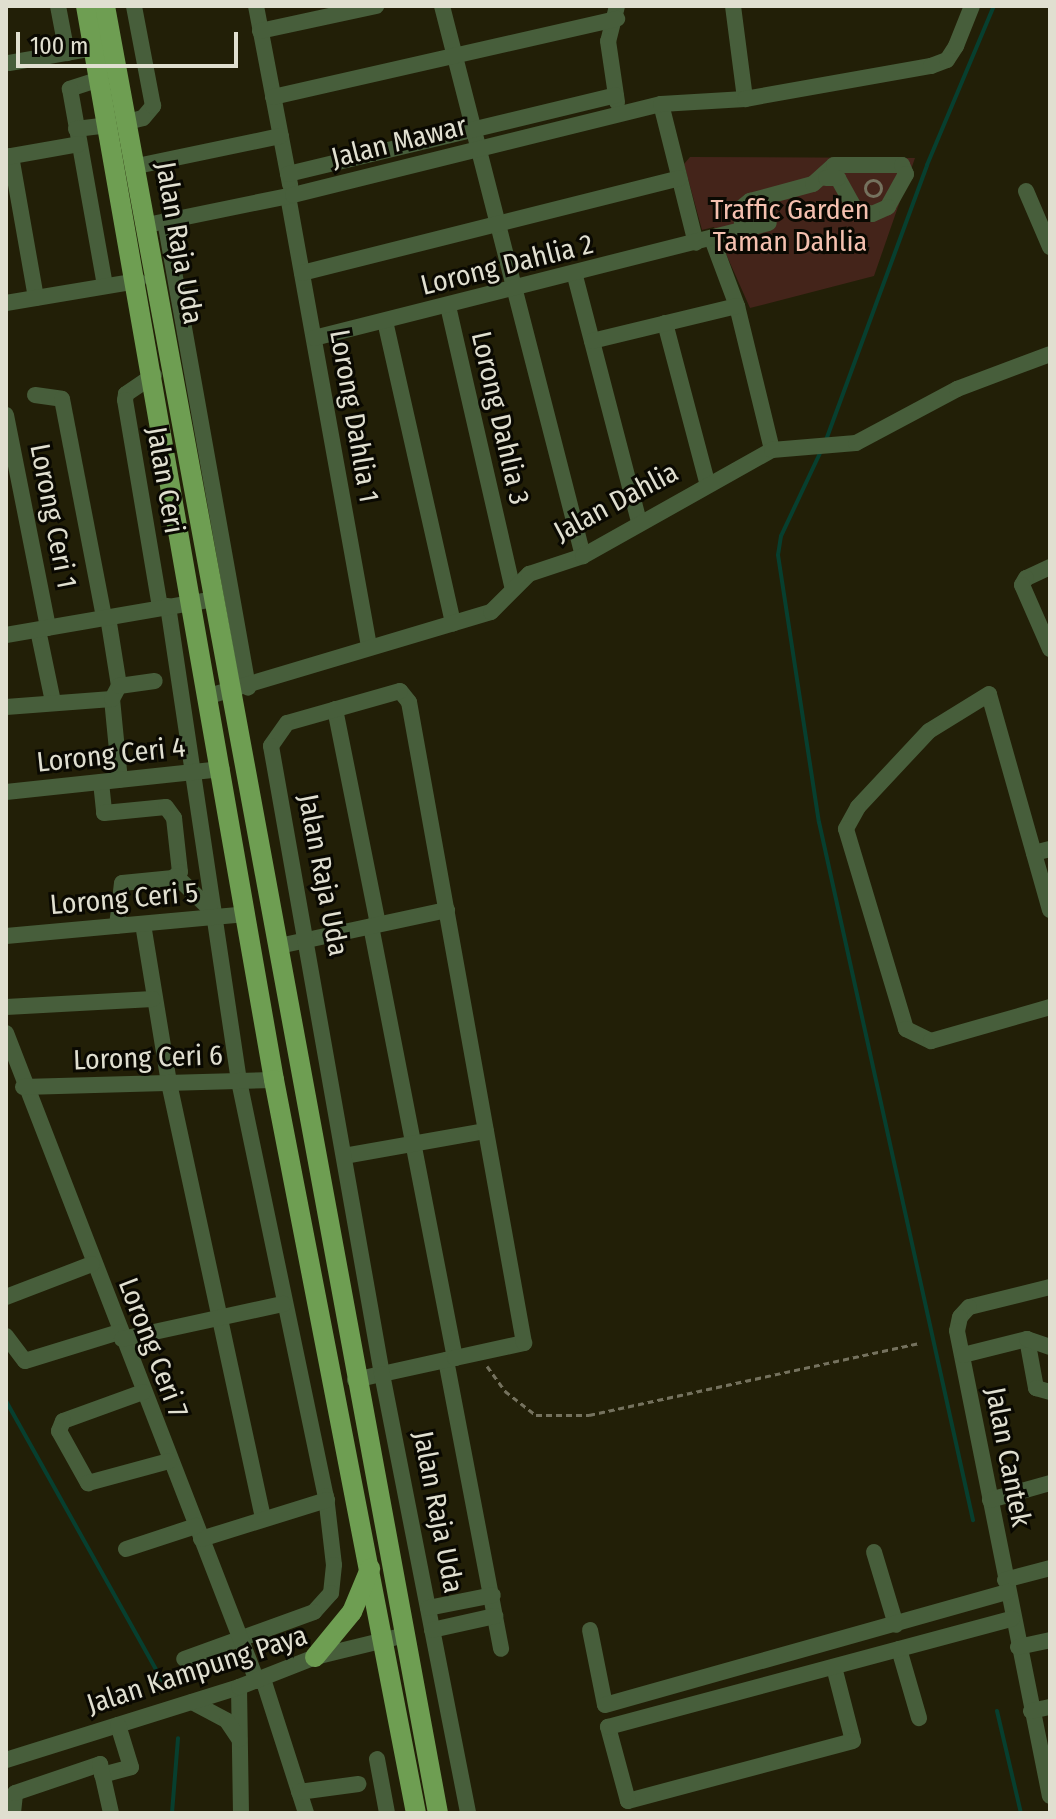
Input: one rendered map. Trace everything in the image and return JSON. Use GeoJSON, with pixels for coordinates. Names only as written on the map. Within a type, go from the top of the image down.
{"type":"FeatureCollection","features":[{"type":"Feature","properties":{"kind":"main road","name":"Jalan Raja Uda"},"geometry":{"type":"LineString","coordinates":[[86,6],[100,79],[137,166],[156,223],[214,599],[240,690],[279,946],[355,1380],[395,1637],[416,1813]]}},
{"type":"Feature","properties":{"kind":"main road","name":"Jalan Raja Uda"},"geometry":{"type":"LineString","coordinates":[[105,6],[138,281],[274,1080],[370,1569],[395,1637],[438,1813]]}},
{"type":"Feature","properties":{"kind":"main road"},"geometry":{"type":"LineString","coordinates":[[315,1657],[352,1612],[370,1569]]}},
{"type":"Feature","properties":{"kind":"street"},"geometry":{"type":"LineString","coordinates":[[58,6],[67,53]]}},
{"type":"Feature","properties":{"kind":"street"},"geometry":{"type":"LineString","coordinates":[[36,298],[8,157],[117,123],[143,118],[153,106],[134,6]]}},
{"type":"Feature","properties":{"kind":"street","name":"Lorong Dahlia 1"},"geometry":{"type":"LineString","coordinates":[[256,6],[369,646]]}},
{"type":"Feature","properties":{"kind":"street"},"geometry":{"type":"LineString","coordinates":[[260,31],[376,6]]}},
{"type":"Feature","properties":{"kind":"street"},"geometry":{"type":"LineString","coordinates":[[442,6],[583,556]]}},
{"type":"Feature","properties":{"kind":"street"},"geometry":{"type":"LineString","coordinates":[[733,6],[745,99]]}},
{"type":"Feature","properties":{"kind":"street","name":"Jalan Mawar"},"geometry":{"type":"LineString","coordinates":[[156,223],[290,196],[661,104],[745,99],[947,60],[972,6]]}},
{"type":"Feature","properties":{"kind":"street"},"geometry":{"type":"LineString","coordinates":[[273,97],[455,55],[617,12]]}},
{"type":"Feature","properties":{"kind":"street"},"geometry":{"type":"LineString","coordinates":[[617,12],[608,41],[620,115]]}},
{"type":"Feature","properties":{"kind":"street"},"geometry":{"type":"LineString","coordinates":[[9,63],[94,48]]}},
{"type":"Feature","properties":{"kind":"street"},"geometry":{"type":"LineString","coordinates":[[100,79],[72,84],[77,137],[105,286]]}},
{"type":"Feature","properties":{"kind":"street"},"geometry":{"type":"LineString","coordinates":[[288,174],[616,95]]}},
{"type":"Feature","properties":{"kind":"street"},"geometry":{"type":"LineString","coordinates":[[661,104],[679,178],[704,241],[737,306],[772,450]]}},
{"type":"Feature","properties":{"kind":"street"},"geometry":{"type":"LineString","coordinates":[[137,166],[281,136]]}},
{"type":"Feature","properties":{"kind":"street"},"geometry":{"type":"LineString","coordinates":[[743,230],[740,209],[750,201],[826,178],[838,178],[855,209],[872,214],[888,207],[906,174],[902,165],[842,164],[826,178]]}},
{"type":"Feature","properties":{"kind":"street"},"geometry":{"type":"LineString","coordinates":[[302,273],[679,178]]}},
{"type":"Feature","properties":{"kind":"street"},"geometry":{"type":"LineString","coordinates":[[1026,191],[1050,247]]}},
{"type":"Feature","properties":{"kind":"street"},"geometry":{"type":"LineString","coordinates":[[156,223],[240,690]]}},
{"type":"Feature","properties":{"kind":"street","name":"Lorong Dahlia 2"},"geometry":{"type":"LineString","coordinates":[[314,338],[575,276],[769,223]]}},
{"type":"Feature","properties":{"kind":"street"},"geometry":{"type":"LineString","coordinates":[[575,276],[639,521]]}},
{"type":"Feature","properties":{"kind":"street"},"geometry":{"type":"LineString","coordinates":[[6,303],[138,281]]}},
{"type":"Feature","properties":{"kind":"street","name":"Lorong Dahlia 3"},"geometry":{"type":"LineString","coordinates":[[448,306],[513,589]]}},
{"type":"Feature","properties":{"kind":"street"},"geometry":{"type":"LineString","coordinates":[[592,341],[737,306]]}},
{"type":"Feature","properties":{"kind":"street"},"geometry":{"type":"LineString","coordinates":[[385,321],[453,623]]}},
{"type":"Feature","properties":{"kind":"street"},"geometry":{"type":"LineString","coordinates":[[665,323],[707,482]]}},
{"type":"Feature","properties":{"kind":"street","name":"Jalan Dahlia"},"geometry":{"type":"LineString","coordinates":[[209,696],[240,690],[369,646],[491,612],[513,589],[543,567],[583,556],[707,482],[772,450],[842,448],[957,389],[1050,354]]}},
{"type":"Feature","properties":{"kind":"street","name":"Jalan Ceri"},"geometry":{"type":"LineString","coordinates":[[154,375],[125,400],[164,607]]}},
{"type":"Feature","properties":{"kind":"street"},"geometry":{"type":"LineString","coordinates":[[35,395],[62,399],[106,617],[116,693],[120,780]]}},
{"type":"Feature","properties":{"kind":"street","name":"Lorong Ceri 1"},"geometry":{"type":"LineString","coordinates":[[6,415],[53,702]]}},
{"type":"Feature","properties":{"kind":"street"},"geometry":{"type":"LineString","coordinates":[[1050,567],[1026,578],[1022,585],[1050,649]]}},
{"type":"Feature","properties":{"kind":"street"},"geometry":{"type":"LineString","coordinates":[[6,635],[214,599]]}},
{"type":"Feature","properties":{"kind":"street"},"geometry":{"type":"LineString","coordinates":[[164,607],[239,1081],[283,1304],[327,1500],[334,1565],[326,1602],[241,1641],[184,1659]]}},
{"type":"Feature","properties":{"kind":"street"},"geometry":{"type":"LineString","coordinates":[[6,707],[116,693],[155,681]]}},
{"type":"Feature","properties":{"kind":"street","name":"Jalan Raja Uda"},"geometry":{"type":"LineString","coordinates":[[468,1813],[382,1374],[271,746],[287,723],[400,691],[405,694],[447,910],[524,1343],[478,1353]]}},
{"type":"Feature","properties":{"kind":"street"},"geometry":{"type":"LineString","coordinates":[[1050,910],[1042,851],[989,694],[929,731],[858,807],[846,829],[906,1029],[931,1041],[1050,1007]]}},
{"type":"Feature","properties":{"kind":"street"},"geometry":{"type":"LineString","coordinates":[[335,709],[501,1649]]}},
{"type":"Feature","properties":{"kind":"street","name":"Lorong Ceri 4"},"geometry":{"type":"LineString","coordinates":[[6,792],[222,769]]}},
{"type":"Feature","properties":{"kind":"street"},"geometry":{"type":"LineString","coordinates":[[101,782],[104,813],[166,807],[174,818],[180,872],[176,876],[122,883],[117,926]]}},
{"type":"Feature","properties":{"kind":"street"},"geometry":{"type":"LineString","coordinates":[[176,876],[211,913]]}},
{"type":"Feature","properties":{"kind":"street"},"geometry":{"type":"LineString","coordinates":[[279,946],[447,910]]}},
{"type":"Feature","properties":{"kind":"street","name":"Lorong Ceri 5"},"geometry":{"type":"LineString","coordinates":[[6,936],[143,924],[211,913],[246,914]]}},
{"type":"Feature","properties":{"kind":"street"},"geometry":{"type":"LineString","coordinates":[[143,924],[169,1083],[263,1518]]}},
{"type":"Feature","properties":{"kind":"street"},"geometry":{"type":"LineString","coordinates":[[6,1007],[153,999]]}},
{"type":"Feature","properties":{"kind":"street","name":"Lorong Ceri 7"},"geometry":{"type":"LineString","coordinates":[[6,1033],[23,1087],[169,1461],[241,1641],[260,1680],[306,1813]]}},
{"type":"Feature","properties":{"kind":"street","name":"Lorong Ceri 6"},"geometry":{"type":"LineString","coordinates":[[23,1087],[274,1080]]}},
{"type":"Feature","properties":{"kind":"street"},"geometry":{"type":"LineString","coordinates":[[344,1156],[486,1131]]}},
{"type":"Feature","properties":{"kind":"street"},"geometry":{"type":"LineString","coordinates":[[6,1297],[92,1264]]}},
{"type":"Feature","properties":{"kind":"street","name":"Jalan Cantek"},"geometry":{"type":"LineString","coordinates":[[1050,1287],[969,1307],[957,1331],[1012,1619],[1050,1796]]}},
{"type":"Feature","properties":{"kind":"street"},"geometry":{"type":"LineString","coordinates":[[6,1336],[25,1361],[120,1336],[283,1304]]}},
{"type":"Feature","properties":{"kind":"street"},"geometry":{"type":"LineString","coordinates":[[963,1355],[1027,1339],[1050,1347]]}},
{"type":"Feature","properties":{"kind":"street"},"geometry":{"type":"LineString","coordinates":[[1027,1339],[1036,1388],[1050,1392]]}},
{"type":"Feature","properties":{"kind":"street"},"geometry":{"type":"LineString","coordinates":[[355,1380],[478,1353]]}},
{"type":"Feature","properties":{"kind":"street"},"geometry":{"type":"LineString","coordinates":[[143,1392],[60,1427],[88,1483],[169,1461]]}},
{"type":"Feature","properties":{"kind":"street"},"geometry":{"type":"LineString","coordinates":[[990,1500],[1050,1483]]}},
{"type":"Feature","properties":{"kind":"street"},"geometry":{"type":"LineString","coordinates":[[126,1549],[327,1500]]}},
{"type":"Feature","properties":{"kind":"street"},"geometry":{"type":"LineString","coordinates":[[874,1552],[896,1625]]}},
{"type":"Feature","properties":{"kind":"street"},"geometry":{"type":"LineString","coordinates":[[590,1630],[605,1705],[896,1625],[1050,1568]]}},
{"type":"Feature","properties":{"kind":"street"},"geometry":{"type":"LineString","coordinates":[[428,1608],[493,1595]]}},
{"type":"Feature","properties":{"kind":"street"},"geometry":{"type":"LineString","coordinates":[[432,1630],[495,1616]]}},
{"type":"Feature","properties":{"kind":"street"},"geometry":{"type":"LineString","coordinates":[[834,1667],[853,1741],[628,1801],[608,1727],[1012,1619]]}},
{"type":"Feature","properties":{"kind":"street","name":"Jalan Kampung Paya"},"geometry":{"type":"LineString","coordinates":[[6,1760],[260,1680],[315,1657],[395,1637]]}},
{"type":"Feature","properties":{"kind":"street"},"geometry":{"type":"LineString","coordinates":[[1018,1647],[1050,1640]]}},
{"type":"Feature","properties":{"kind":"street"},"geometry":{"type":"LineString","coordinates":[[899,1649],[919,1718]]}},
{"type":"Feature","properties":{"kind":"street"},"geometry":{"type":"LineString","coordinates":[[239,1687],[241,1813]]}},
{"type":"Feature","properties":{"kind":"street"},"geometry":{"type":"LineString","coordinates":[[192,1702],[227,1721],[241,1742]]}},
{"type":"Feature","properties":{"kind":"street"},"geometry":{"type":"LineString","coordinates":[[1031,1711],[1050,1707]]}},
{"type":"Feature","properties":{"kind":"street"},"geometry":{"type":"LineString","coordinates":[[13,1813],[15,1793],[129,1761],[118,1725]]}},
{"type":"Feature","properties":{"kind":"street"},"geometry":{"type":"LineString","coordinates":[[377,1759],[387,1813]]}},
{"type":"Feature","properties":{"kind":"street"},"geometry":{"type":"LineString","coordinates":[[101,1770],[111,1813]]}},
{"type":"Feature","properties":{"kind":"street"},"geometry":{"type":"LineString","coordinates":[[299,1792],[358,1784]]}},
{"type":"Feature","properties":{"kind":"path"},"geometry":{"type":"LineString","coordinates":[[875,180],[881,191],[872,196],[865,186],[875,180]]}},
{"type":"Feature","properties":{"kind":"path"},"geometry":{"type":"LineString","coordinates":[[478,1353],[505,1391],[536,1415],[589,1415],[918,1343]]}},
{"type":"Feature","properties":{"kind":"green space","name":"Traffic Garden Taman Dahlia"},"geometry":{"type":"Polygon","coordinates":[[[690,157],[915,158],[874,276],[750,308],[714,227],[702,230],[684,164],[690,157]]]}},
{"type":"Feature","properties":{"kind":"waterway"},"geometry":{"type":"LineString","coordinates":[[826,440],[927,165],[994,6]]}},
{"type":"Feature","properties":{"kind":"waterway"},"geometry":{"type":"LineString","coordinates":[[821,451],[781,536],[778,555],[819,822],[973,1520]]}},
{"type":"Feature","properties":{"kind":"waterway"},"geometry":{"type":"LineString","coordinates":[[6,1401],[165,1685]]}},
{"type":"Feature","properties":{"kind":"waterway"},"geometry":{"type":"LineString","coordinates":[[997,1711],[1021,1813]]}},
{"type":"Feature","properties":{"kind":"waterway"},"geometry":{"type":"LineString","coordinates":[[172,1813],[178,1738]]}}]}
